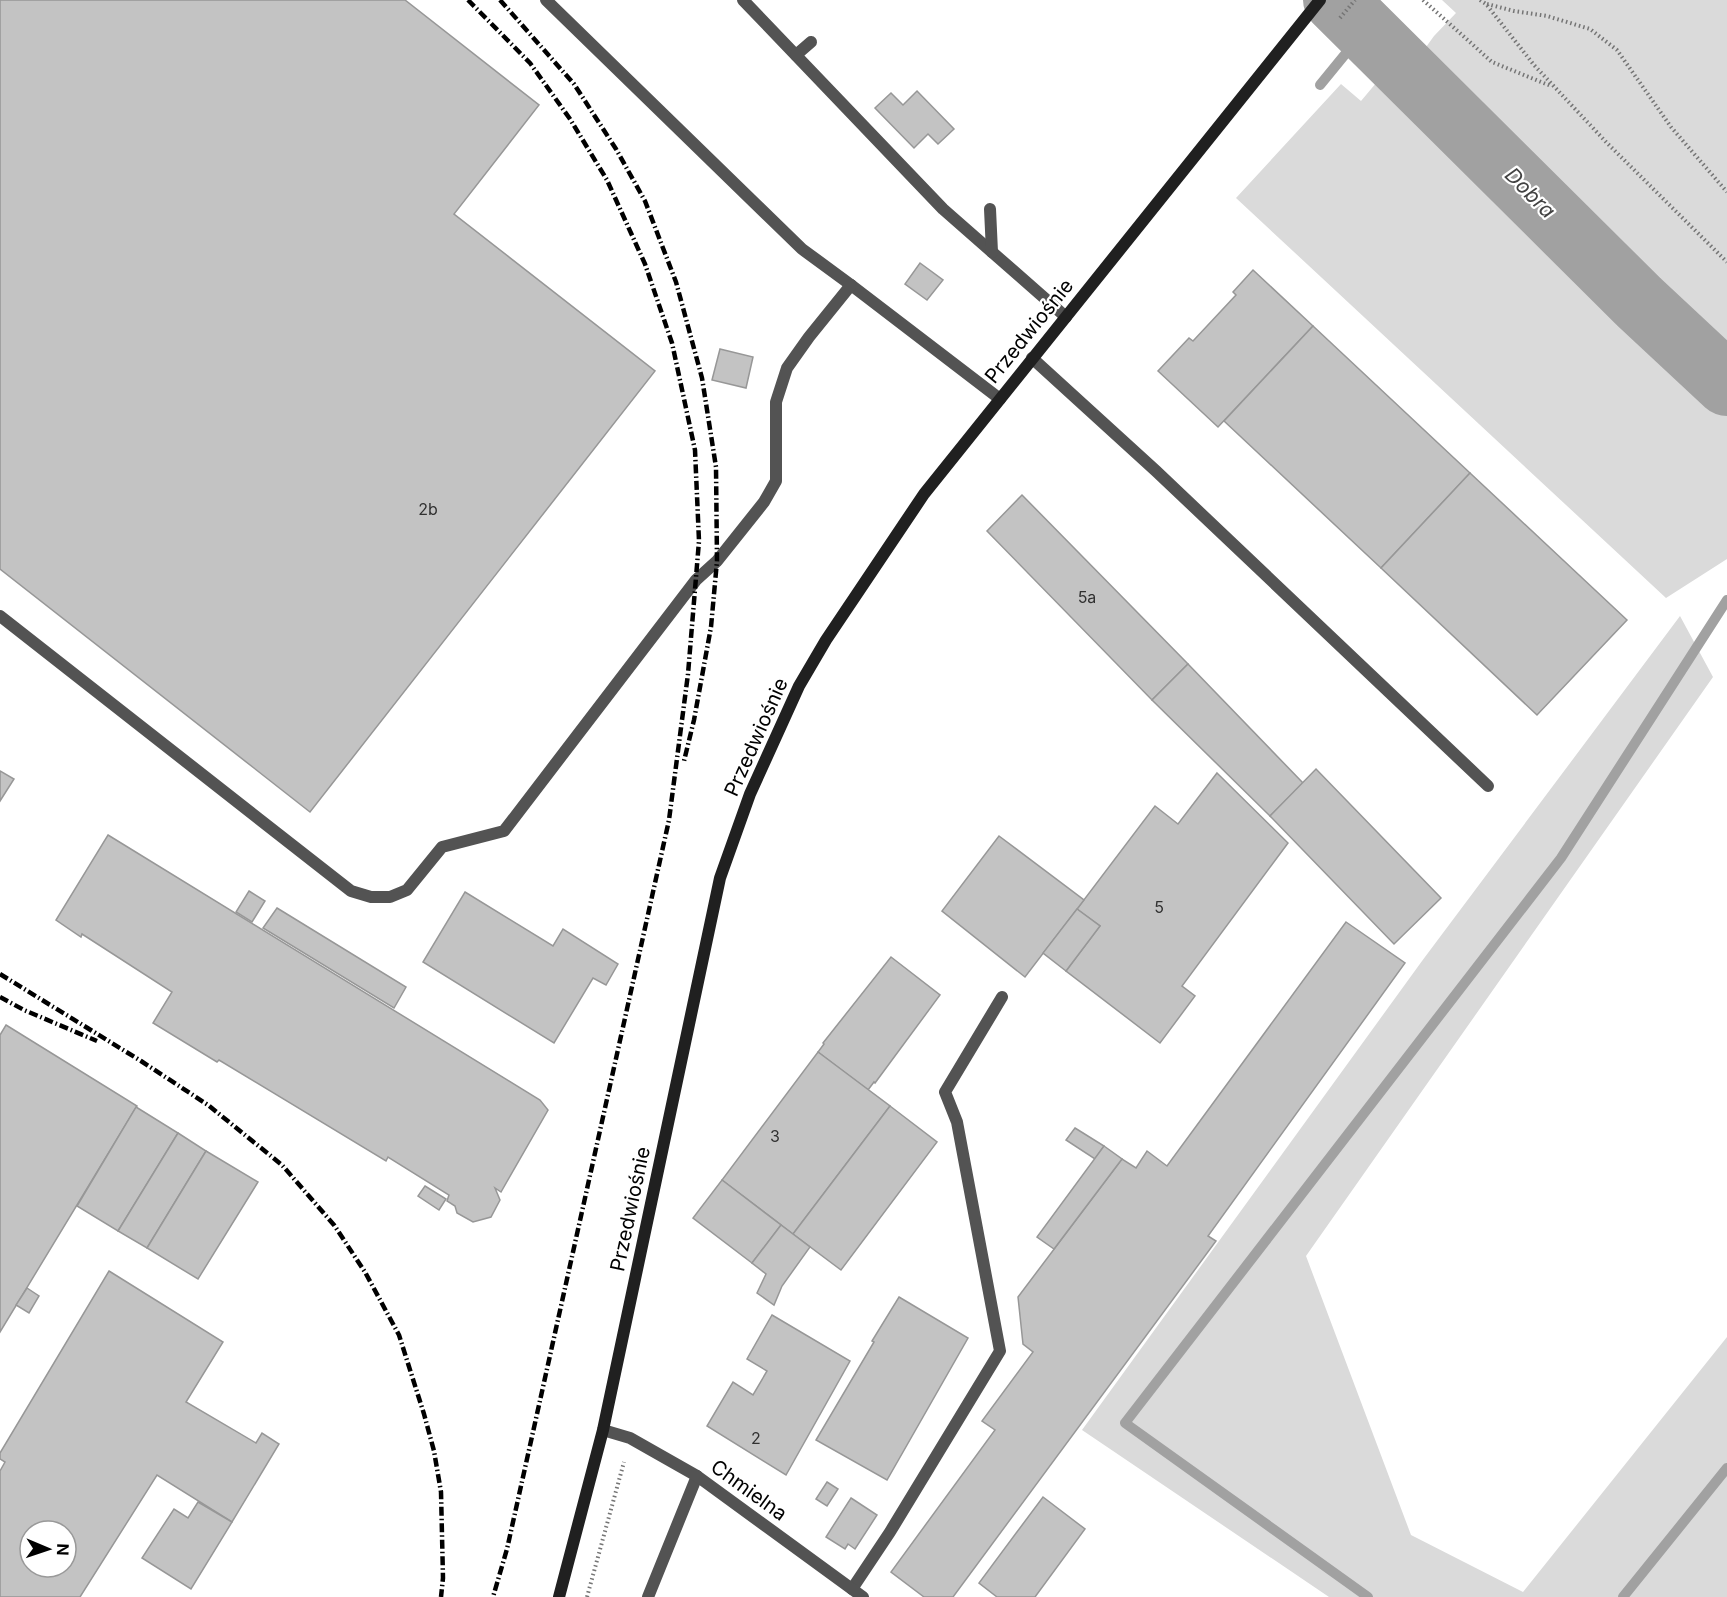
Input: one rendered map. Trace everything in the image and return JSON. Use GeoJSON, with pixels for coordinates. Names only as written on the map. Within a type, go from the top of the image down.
{"type":"FeatureCollection","features":[{"type":"Feature","properties":{"kind":"street"},"geometry":{"type":"LineString","coordinates":[[546,0],[802,249],[1000,399]]}},
{"type":"Feature","properties":{"kind":"street"},"geometry":{"type":"LineString","coordinates":[[742,0],[943,208],[1066,317]]}},
{"type":"Feature","properties":{"kind":"street","name":"Przedwiośnie"},"geometry":{"type":"LineString","coordinates":[[559,1597],[603,1430],[720,878],[750,794],[799,686],[826,640],[924,494],[1320,0]]}},
{"type":"Feature","properties":{"kind":"street"},"geometry":{"type":"LineString","coordinates":[[796,55],[811,42]]}},
{"type":"Feature","properties":{"kind":"street"},"geometry":{"type":"LineString","coordinates":[[990,209],[992,252]]}},
{"type":"Feature","properties":{"kind":"street"},"geometry":{"type":"LineString","coordinates":[[0,616],[351,891],[371,897],[390,897],[407,890],[442,847],[504,831],[696,580],[717,561],[764,502],[776,481],[776,402],[788,368],[809,337],[851,285]]}},
{"type":"Feature","properties":{"kind":"street"},"geometry":{"type":"LineString","coordinates":[[1032,358],[1156,471],[1488,786]]}},
{"type":"Feature","properties":{"kind":"street"},"geometry":{"type":"LineString","coordinates":[[852,1589],[890,1532],[1000,1352],[957,1122],[945,1092],[1002,997]]}},
{"type":"Feature","properties":{"kind":"street","name":"Chmielna"},"geometry":{"type":"LineString","coordinates":[[603,1430],[630,1438],[697,1476],[863,1597]]}},
{"type":"Feature","properties":{"kind":"street"},"geometry":{"type":"LineString","coordinates":[[648,1597],[697,1476]]}},
{"type":"Feature","properties":{"kind":"path"},"geometry":{"type":"LineString","coordinates":[[1423,0],[1492,62],[1555,87]]}},
{"type":"Feature","properties":{"kind":"path"},"geometry":{"type":"LineString","coordinates":[[1480,0],[1486,4],[1534,65],[1727,262]]}},
{"type":"Feature","properties":{"kind":"path"},"geometry":{"type":"LineString","coordinates":[[1486,4],[1547,16],[1590,29],[1617,50],[1671,127],[1727,192]]}},
{"type":"Feature","properties":{"kind":"path"},"geometry":{"type":"LineString","coordinates":[[588,1597],[630,1438]]}},
{"type":"Feature","properties":{"kind":"shaded area"},"geometry":{"type":"Polygon","coordinates":[[[1442,0],[1727,0],[1727,559],[1666,598],[1236,198],[1341,84],[1361,101],[1387,70],[1564,238],[1584,213],[1421,54],[1456,13],[1442,0]]]}},
{"type":"Feature","properties":{"kind":"shaded area"},"geometry":{"type":"Polygon","coordinates":[[[1680,616],[1713,677],[1306,1256],[1411,1535],[1523,1592],[1727,1337],[1727,1597],[1329,1597],[1082,1430],[1422,961],[1680,616]]]}},
{"type":"Feature","properties":{"kind":"building"},"geometry":{"type":"Polygon","coordinates":[[[0,0],[405,0],[539,105],[454,214],[655,371],[310,812],[0,569],[0,0]]]}},
{"type":"Feature","properties":{"kind":"building"},"geometry":{"type":"Polygon","coordinates":[[[917,91],[954,129],[938,144],[928,134],[914,148],[875,108],[891,93],[903,105],[917,91]]]}},
{"type":"Feature","properties":{"kind":"building"},"geometry":{"type":"Polygon","coordinates":[[[920,263],[943,280],[927,300],[905,284],[920,263]]]}},
{"type":"Feature","properties":{"kind":"building"},"geometry":{"type":"Polygon","coordinates":[[[1253,270],[1313,326],[1218,427],[1158,371],[1189,338],[1193,341],[1236,295],[1233,292],[1253,270]]]}},
{"type":"Feature","properties":{"kind":"building"},"geometry":{"type":"Polygon","coordinates":[[[1313,326],[1470,473],[1381,568],[1224,421],[1313,326]]]}},
{"type":"Feature","properties":{"kind":"building"},"geometry":{"type":"Polygon","coordinates":[[[720,349],[753,357],[746,388],[712,380],[720,349]]]}},
{"type":"Feature","properties":{"kind":"building"},"geometry":{"type":"Polygon","coordinates":[[[1470,473],[1627,620],[1537,715],[1381,568],[1470,473]]]}},
{"type":"Feature","properties":{"kind":"building"},"geometry":{"type":"Polygon","coordinates":[[[1022,495],[1188,664],[1152,700],[987,531],[1022,495]]]}},
{"type":"Feature","properties":{"kind":"building"},"geometry":{"type":"Polygon","coordinates":[[[1188,664],[1303,783],[1270,816],[1152,700],[1188,664]]]}},
{"type":"Feature","properties":{"kind":"building"},"geometry":{"type":"Polygon","coordinates":[[[1316,769],[1441,898],[1394,944],[1270,816],[1316,769]]]}},
{"type":"Feature","properties":{"kind":"building"},"geometry":{"type":"Polygon","coordinates":[[[0,771],[14,779],[0,801],[0,771]]]}},
{"type":"Feature","properties":{"kind":"building"},"geometry":{"type":"Polygon","coordinates":[[[1217,773],[1288,843],[1182,986],[1195,996],[1160,1043],[1066,971],[1100,926],[1077,909],[1155,806],[1178,824],[1217,773]]]}},
{"type":"Feature","properties":{"kind":"building"},"geometry":{"type":"Polygon","coordinates":[[[108,835],[540,1100],[548,1110],[501,1192],[495,1188],[500,1200],[491,1217],[473,1222],[457,1213],[455,1206],[447,1201],[449,1195],[388,1157],[386,1161],[153,1023],[172,992],[82,934],[81,937],[56,920],[108,835]]]}},
{"type":"Feature","properties":{"kind":"building"},"geometry":{"type":"Polygon","coordinates":[[[999,836],[1084,900],[1025,977],[942,911],[999,836]]]}},
{"type":"Feature","properties":{"kind":"building"},"geometry":{"type":"Polygon","coordinates":[[[249,891],[265,901],[252,922],[236,912],[249,891]]]}},
{"type":"Feature","properties":{"kind":"building"},"geometry":{"type":"Polygon","coordinates":[[[465,892],[553,946],[563,929],[618,964],[606,985],[593,978],[554,1043],[423,962],[465,892]]]}},
{"type":"Feature","properties":{"kind":"building"},"geometry":{"type":"Polygon","coordinates":[[[277,908],[406,987],[394,1008],[263,928],[277,908]]]}},
{"type":"Feature","properties":{"kind":"building"},"geometry":{"type":"Polygon","coordinates":[[[1077,909],[1100,926],[1066,971],[1043,953],[1077,909]]]}},
{"type":"Feature","properties":{"kind":"building"},"geometry":{"type":"Polygon","coordinates":[[[1346,922],[1405,963],[1208,1236],[1216,1241],[953,1597],[924,1597],[891,1572],[995,1430],[982,1421],[1033,1352],[1023,1344],[1018,1297],[1122,1159],[1136,1168],[1147,1151],[1167,1166],[1346,922]]]}},
{"type":"Feature","properties":{"kind":"building"},"geometry":{"type":"Polygon","coordinates":[[[891,957],[940,995],[868,1090],[818,1052],[891,957]]]}},
{"type":"Feature","properties":{"kind":"building"},"geometry":{"type":"Polygon","coordinates":[[[6,1025],[137,1106],[0,1332],[0,1035],[6,1025]]]}},
{"type":"Feature","properties":{"kind":"building"},"geometry":{"type":"Polygon","coordinates":[[[818,1052],[890,1106],[793,1234],[722,1180],[818,1052]]]}},
{"type":"Feature","properties":{"kind":"building"},"geometry":{"type":"Polygon","coordinates":[[[890,1106],[937,1142],[841,1270],[793,1234],[890,1106]]]}},
{"type":"Feature","properties":{"kind":"building"},"geometry":{"type":"Polygon","coordinates":[[[136,1107],[178,1133],[118,1231],[77,1206],[136,1107]]]}},
{"type":"Feature","properties":{"kind":"building"},"geometry":{"type":"Polygon","coordinates":[[[1075,1128],[1104,1146],[1095,1159],[1066,1140],[1075,1128]]]}},
{"type":"Feature","properties":{"kind":"building"},"geometry":{"type":"Polygon","coordinates":[[[178,1133],[206,1151],[147,1248],[118,1231],[178,1133]]]}},
{"type":"Feature","properties":{"kind":"building"},"geometry":{"type":"Polygon","coordinates":[[[1104,1146],[1122,1159],[1054,1249],[1037,1237],[1104,1146]]]}},
{"type":"Feature","properties":{"kind":"building"},"geometry":{"type":"Polygon","coordinates":[[[206,1151],[258,1182],[198,1279],[147,1248],[206,1151]]]}},
{"type":"Feature","properties":{"kind":"building"},"geometry":{"type":"Polygon","coordinates":[[[722,1180],[781,1225],[752,1263],[693,1218],[722,1180]]]}},
{"type":"Feature","properties":{"kind":"building"},"geometry":{"type":"Polygon","coordinates":[[[425,1186],[446,1199],[439,1210],[418,1196],[425,1186]]]}},
{"type":"Feature","properties":{"kind":"building"},"geometry":{"type":"Polygon","coordinates":[[[781,1225],[810,1247],[782,1286],[774,1305],[757,1293],[766,1274],[752,1263],[781,1225]]]}},
{"type":"Feature","properties":{"kind":"building"},"geometry":{"type":"Polygon","coordinates":[[[109,1271],[223,1342],[186,1402],[256,1443],[262,1433],[279,1444],[232,1522],[157,1475],[80,1597],[0,1597],[0,1471],[5,1462],[0,1459],[0,1453],[109,1271]]]}},
{"type":"Feature","properties":{"kind":"building"},"geometry":{"type":"Polygon","coordinates":[[[27,1288],[39,1296],[29,1313],[16,1305],[27,1288]]]}},
{"type":"Feature","properties":{"kind":"building"},"geometry":{"type":"Polygon","coordinates":[[[899,1297],[968,1338],[887,1480],[816,1440],[899,1297]]]}},
{"type":"Feature","properties":{"kind":"building"},"geometry":{"type":"Polygon","coordinates":[[[772,1315],[850,1361],[786,1475],[707,1426],[733,1382],[753,1395],[767,1371],[747,1359],[772,1315]]]}},
{"type":"Feature","properties":{"kind":"building"},"geometry":{"type":"Polygon","coordinates":[[[827,1482],[838,1489],[827,1506],[816,1499],[827,1482]]]}},
{"type":"Feature","properties":{"kind":"building"},"geometry":{"type":"Polygon","coordinates":[[[1043,1497],[1085,1529],[1035,1597],[997,1597],[979,1583],[1043,1497]]]}},
{"type":"Feature","properties":{"kind":"building"},"geometry":{"type":"Polygon","coordinates":[[[851,1498],[877,1515],[855,1549],[848,1544],[845,1549],[826,1537],[851,1498]]]}},
{"type":"Feature","properties":{"kind":"building"},"geometry":{"type":"Polygon","coordinates":[[[198,1502],[232,1522],[191,1589],[142,1558],[174,1509],[188,1518],[198,1502]]]}},
{"type":"Feature","properties":{"kind":"waterway","name":"Dobra"},"geometry":{"type":"LineString","coordinates":[[1335,0],[1639,302],[1727,384]]}},
{"type":"Feature","properties":{"kind":"waterway"},"geometry":{"type":"LineString","coordinates":[[1320,85],[1365,30]]}},
{"type":"Feature","properties":{"kind":"waterway"},"geometry":{"type":"LineString","coordinates":[[1368,1597],[1125,1423],[1561,858],[1727,600]]}},
{"type":"Feature","properties":{"kind":"waterway"},"geometry":{"type":"LineString","coordinates":[[1623,1597],[1727,1468]]}},
{"type":"Feature","properties":{"kind":"railway"},"geometry":{"type":"LineString","coordinates":[[468,0],[530,63],[570,119],[607,180],[645,264],[672,343],[695,450],[699,541],[688,674],[669,820],[507,1549],[493,1597]]}},
{"type":"Feature","properties":{"kind":"railway"},"geometry":{"type":"LineString","coordinates":[[500,0],[574,84],[616,149],[645,201],[676,282],[702,378],[716,467],[717,561],[711,627],[684,761]]}},
{"type":"Feature","properties":{"kind":"railway"},"geometry":{"type":"LineString","coordinates":[[0,974],[208,1105],[282,1165],[334,1225],[365,1272],[399,1335],[424,1414],[434,1451],[441,1492],[443,1578],[441,1597]]}},
{"type":"Feature","properties":{"kind":"railway"},"geometry":{"type":"LineString","coordinates":[[0,997],[24,1010],[97,1041]]}}]}
